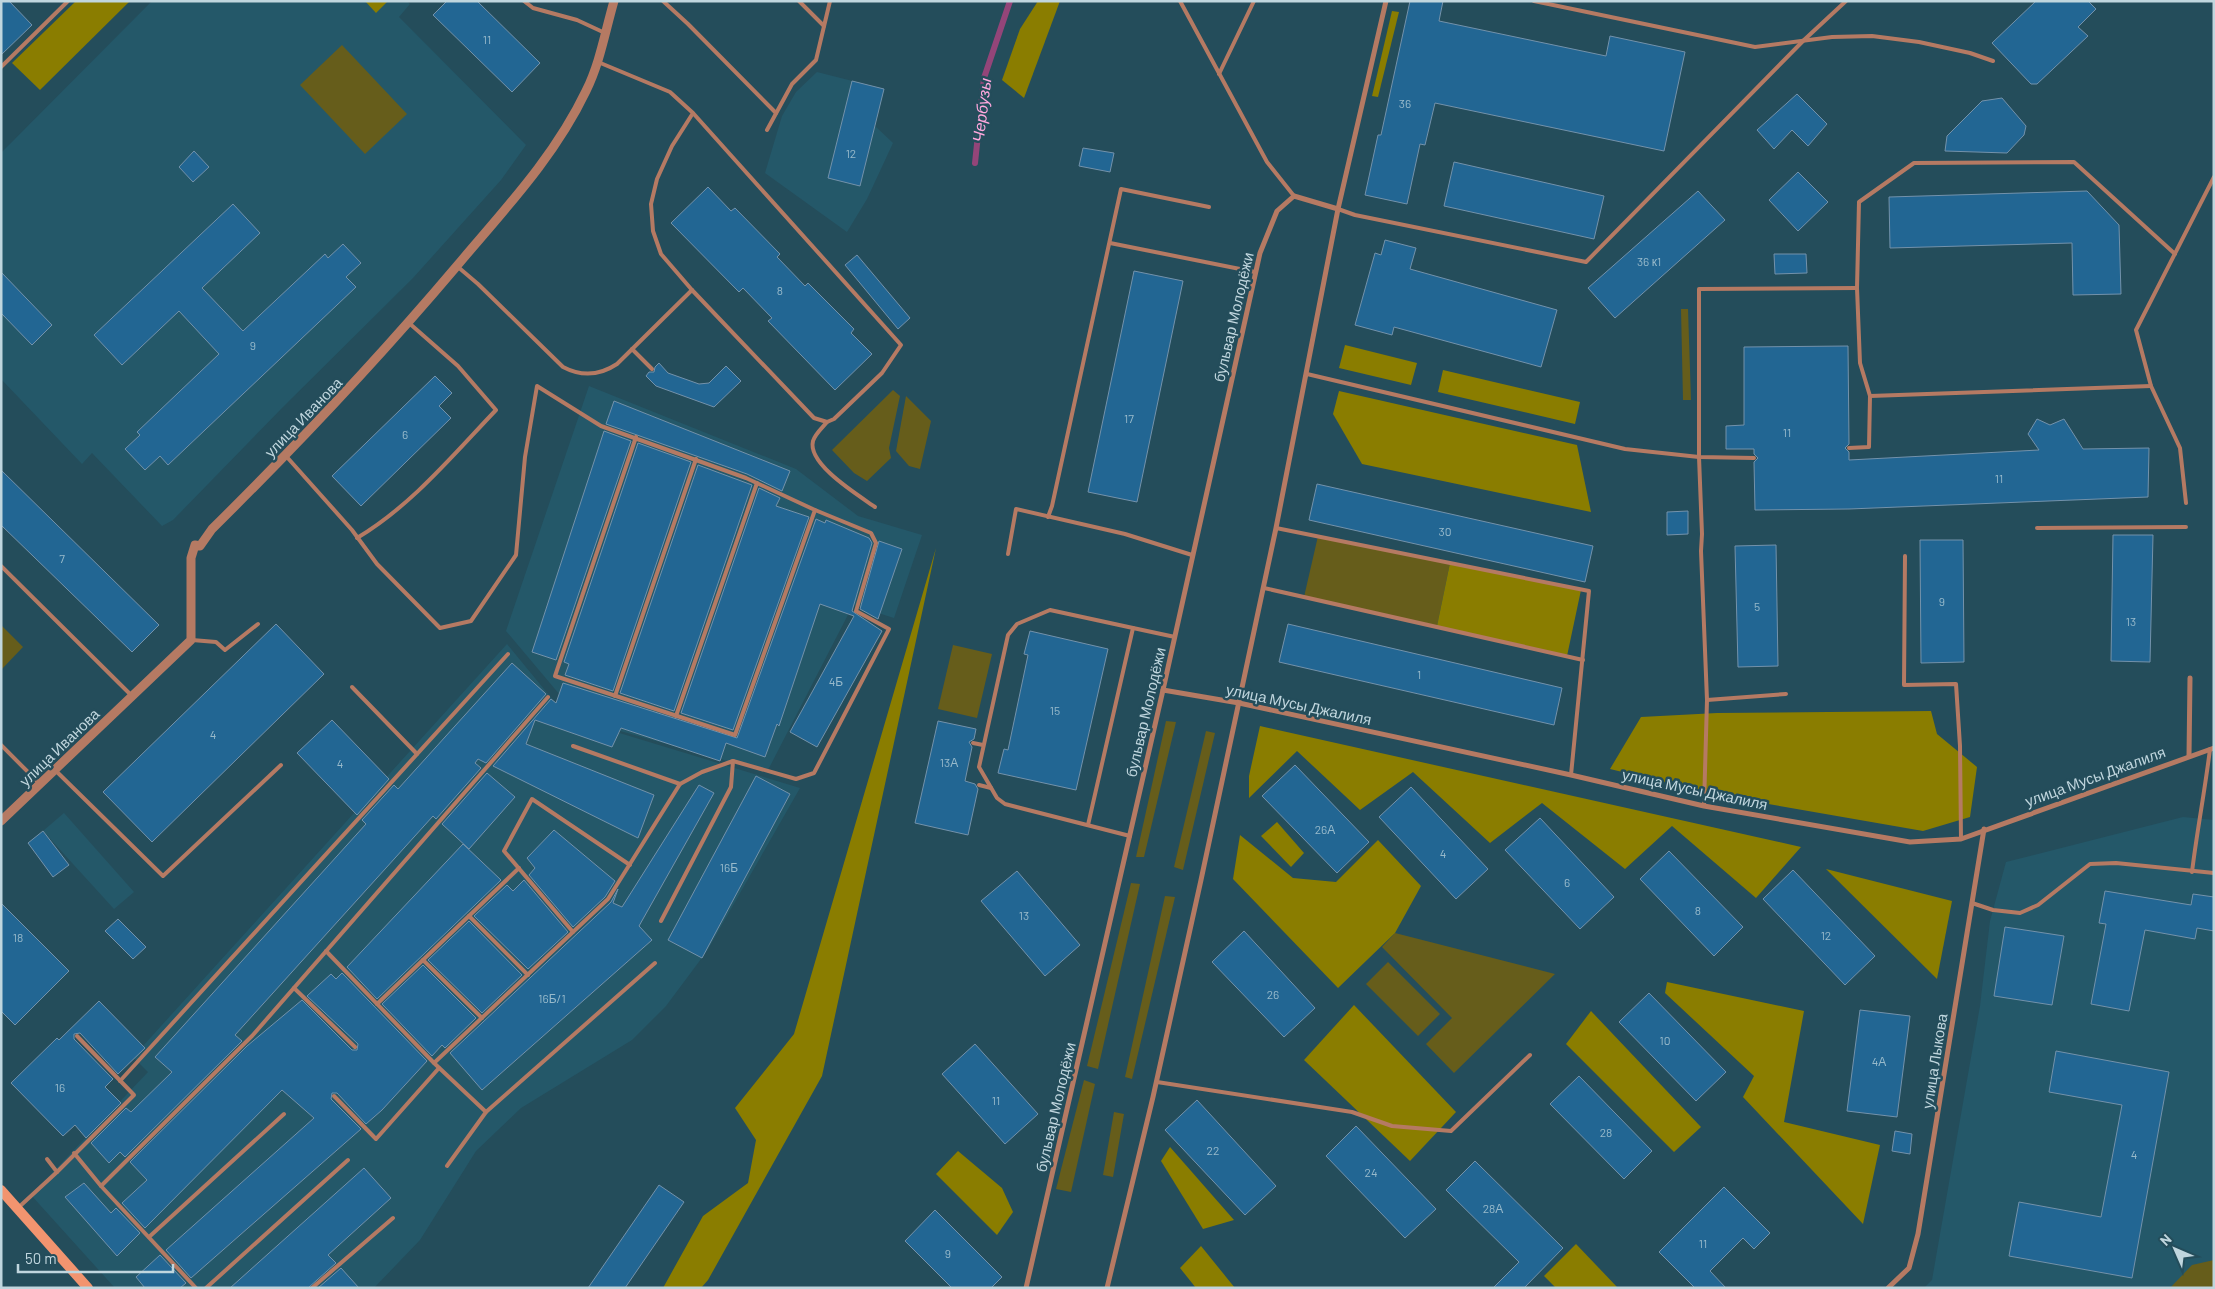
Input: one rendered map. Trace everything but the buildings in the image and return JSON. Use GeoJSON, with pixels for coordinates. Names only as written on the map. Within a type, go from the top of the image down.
{"type":"FeatureCollection","features":[{"type":"Feature","properties":{"kind":"main road"},"geometry":{"type":"LineString","coordinates":[[1,1190],[88,1288]]}},
{"type":"Feature","properties":{"kind":"street","name":"улица Иванова"},"geometry":{"type":"LineString","coordinates":[[1,821],[191,640],[190,558],[195,545],[200,546],[212,528],[286,456],[410,323],[523,189],[558,140],[586,92],[598,62],[614,1]]}},
{"type":"Feature","properties":{"kind":"street"},"geometry":{"type":"LineString","coordinates":[[1107,1288],[1157,1082],[1264,588],[1338,209],[1386,1]]}},
{"type":"Feature","properties":{"kind":"street"},"geometry":{"type":"LineString","coordinates":[[1294,196],[1338,209]]}},
{"type":"Feature","properties":{"kind":"street","name":"бульвар Молодёжи"},"geometry":{"type":"LineString","coordinates":[[1026,1288],[1175,637],[1255,272],[1260,253],[1277,211],[1294,196]]}},
{"type":"Feature","properties":{"kind":"street"},"geometry":{"type":"LineString","coordinates":[[2189,756],[2190,678]]}},
{"type":"Feature","properties":{"kind":"street","name":"улица Мусы Джалиля"},"geometry":{"type":"LineString","coordinates":[[1163,690],[1239,703],[1571,775],[1704,806],[1910,842],[1961,839],[1984,829],[2212,749]]}},
{"type":"Feature","properties":{"kind":"street","name":"улица Лыкова"},"geometry":{"type":"LineString","coordinates":[[1888,1288],[1909,1268],[1918,1234],[1984,829]]}},
{"type":"Feature","properties":{"kind":"lane"},"geometry":{"type":"LineString","coordinates":[[1,67],[68,1]]}},
{"type":"Feature","properties":{"kind":"lane"},"geometry":{"type":"LineString","coordinates":[[524,1],[532,8],[578,20],[605,32]]}},
{"type":"Feature","properties":{"kind":"lane"},"geometry":{"type":"LineString","coordinates":[[663,1],[776,113]]}},
{"type":"Feature","properties":{"kind":"lane"},"geometry":{"type":"LineString","coordinates":[[799,1],[824,26]]}},
{"type":"Feature","properties":{"kind":"lane"},"geometry":{"type":"LineString","coordinates":[[767,130],[792,84],[816,60],[830,1]]}},
{"type":"Feature","properties":{"kind":"lane"},"geometry":{"type":"LineString","coordinates":[[1180,1],[1267,162],[1294,196]]}},
{"type":"Feature","properties":{"kind":"lane"},"geometry":{"type":"LineString","coordinates":[[1219,74],[1254,1]]}},
{"type":"Feature","properties":{"kind":"lane"},"geometry":{"type":"LineString","coordinates":[[1534,1],[1756,47],[1832,36],[1872,36],[1919,42],[1970,53],[1992,61]]}},
{"type":"Feature","properties":{"kind":"lane"},"geometry":{"type":"LineString","coordinates":[[1338,209],[1355,215],[1586,262],[1804,40],[1846,1]]}},
{"type":"Feature","properties":{"kind":"lane"},"geometry":{"type":"LineString","coordinates":[[598,62],[670,92],[693,113],[901,345],[882,373],[834,419],[827,422],[814,441],[813,450],[816,458],[834,477],[875,508]]}},
{"type":"Feature","properties":{"kind":"lane"},"geometry":{"type":"LineString","coordinates":[[693,113],[672,146],[657,179],[651,204],[654,231],[660,254],[814,418],[827,422]]}},
{"type":"Feature","properties":{"kind":"lane"},"geometry":{"type":"LineString","coordinates":[[1849,448],[1869,447],[1870,396],[1860,363],[1857,288],[1859,202],[1914,163],[2074,162],[2176,254]]}},
{"type":"Feature","properties":{"kind":"lane"},"geometry":{"type":"LineString","coordinates":[[2186,503],[2180,448],[2151,386],[2136,330],[2214,177]]}},
{"type":"Feature","properties":{"kind":"lane"},"geometry":{"type":"LineString","coordinates":[[1048,517],[1052,506],[1121,189],[1209,207]]}},
{"type":"Feature","properties":{"kind":"lane"},"geometry":{"type":"LineString","coordinates":[[1110,243],[1255,272]]}},
{"type":"Feature","properties":{"kind":"lane"},"geometry":{"type":"LineString","coordinates":[[457,266],[564,367],[575,373],[590,374],[605,371],[616,364],[692,290]]}},
{"type":"Feature","properties":{"kind":"lane"},"geometry":{"type":"LineString","coordinates":[[1704,806],[1707,700],[1699,456],[1699,289],[1857,288]]}},
{"type":"Feature","properties":{"kind":"lane"},"geometry":{"type":"LineString","coordinates":[[357,538],[382,523],[418,490],[496,410],[458,366],[410,323]]}},
{"type":"Feature","properties":{"kind":"lane"},"geometry":{"type":"LineString","coordinates":[[632,349],[652,369]]}},
{"type":"Feature","properties":{"kind":"lane"},"geometry":{"type":"LineString","coordinates":[[1307,374],[1625,449],[1699,456],[1754,458]]}},
{"type":"Feature","properties":{"kind":"lane"},"geometry":{"type":"LineString","coordinates":[[286,456],[352,530],[377,564],[440,628],[471,621],[516,555],[525,457],[537,386],[601,426],[636,437],[757,483],[871,533],[876,543],[856,611],[889,629],[814,773],[796,779],[733,761],[702,772],[680,784],[608,899],[434,1062]]}},
{"type":"Feature","properties":{"kind":"lane"},"geometry":{"type":"LineString","coordinates":[[1870,396],[2151,386]]}},
{"type":"Feature","properties":{"kind":"lane"},"geometry":{"type":"LineString","coordinates":[[636,437],[555,676],[735,735],[815,510]]}},
{"type":"Feature","properties":{"kind":"lane"},"geometry":{"type":"LineString","coordinates":[[615,696],[696,459]]}},
{"type":"Feature","properties":{"kind":"lane"},"geometry":{"type":"LineString","coordinates":[[676,716],[757,483]]}},
{"type":"Feature","properties":{"kind":"lane"},"geometry":{"type":"LineString","coordinates":[[1008,554],[1016,509],[1125,534],[1192,555]]}},
{"type":"Feature","properties":{"kind":"lane"},"geometry":{"type":"LineString","coordinates":[[2037,528],[2186,527]]}},
{"type":"Feature","properties":{"kind":"lane"},"geometry":{"type":"LineString","coordinates":[[1276,528],[1589,591],[1571,775]]}},
{"type":"Feature","properties":{"kind":"lane"},"geometry":{"type":"LineString","coordinates":[[1905,556],[1904,685],[1956,684],[1960,746],[1961,839]]}},
{"type":"Feature","properties":{"kind":"lane"},"geometry":{"type":"LineString","coordinates":[[1,566],[132,696]]}},
{"type":"Feature","properties":{"kind":"lane"},"geometry":{"type":"LineString","coordinates":[[1264,588],[1583,660]]}},
{"type":"Feature","properties":{"kind":"lane"},"geometry":{"type":"LineString","coordinates":[[1130,836],[1005,804],[997,798],[979,766],[983,745],[1008,635],[1017,624],[1046,611],[1054,610],[1175,637]]}},
{"type":"Feature","properties":{"kind":"lane"},"geometry":{"type":"LineString","coordinates":[[191,640],[216,642],[224,650],[258,624]]}},
{"type":"Feature","properties":{"kind":"lane"},"geometry":{"type":"LineString","coordinates":[[1088,825],[1133,628]]}},
{"type":"Feature","properties":{"kind":"lane"},"geometry":{"type":"LineString","coordinates":[[120,1081],[508,654]]}},
{"type":"Feature","properties":{"kind":"lane"},"geometry":{"type":"LineString","coordinates":[[352,687],[417,754]]}},
{"type":"Feature","properties":{"kind":"lane"},"geometry":{"type":"LineString","coordinates":[[1707,700],[1786,694]]}},
{"type":"Feature","properties":{"kind":"lane"},"geometry":{"type":"LineString","coordinates":[[102,1186],[252,1036],[548,696]]}},
{"type":"Feature","properties":{"kind":"lane"},"geometry":{"type":"LineString","coordinates":[[973,743],[983,745]]}},
{"type":"Feature","properties":{"kind":"lane"},"geometry":{"type":"LineString","coordinates":[[1,745],[40,784]]}},
{"type":"Feature","properties":{"kind":"lane"},"geometry":{"type":"LineString","coordinates":[[573,746],[680,784]]}},
{"type":"Feature","properties":{"kind":"lane"},"geometry":{"type":"LineString","coordinates":[[2192,872],[2198,818],[2212,749]]}},
{"type":"Feature","properties":{"kind":"lane"},"geometry":{"type":"LineString","coordinates":[[661,920],[731,787],[733,761]]}},
{"type":"Feature","properties":{"kind":"lane"},"geometry":{"type":"LineString","coordinates":[[55,770],[163,876],[281,765]]}},
{"type":"Feature","properties":{"kind":"lane"},"geometry":{"type":"LineString","coordinates":[[979,785],[991,788]]}},
{"type":"Feature","properties":{"kind":"lane"},"geometry":{"type":"LineString","coordinates":[[573,932],[504,851],[532,799],[630,865]]}},
{"type":"Feature","properties":{"kind":"lane"},"geometry":{"type":"LineString","coordinates":[[1972,903],[1993,910],[2020,913],[2038,905],[2090,864],[2116,863],[2214,873]]}},
{"type":"Feature","properties":{"kind":"lane"},"geometry":{"type":"LineString","coordinates":[[377,1004],[518,868]]}},
{"type":"Feature","properties":{"kind":"lane"},"geometry":{"type":"LineString","coordinates":[[469,916],[528,975]]}},
{"type":"Feature","properties":{"kind":"lane"},"geometry":{"type":"LineString","coordinates":[[326,951],[439,1068],[486,1112]]}},
{"type":"Feature","properties":{"kind":"lane"},"geometry":{"type":"LineString","coordinates":[[423,960],[482,1018]]}},
{"type":"Feature","properties":{"kind":"lane"},"geometry":{"type":"LineString","coordinates":[[447,1166],[486,1112],[655,963]]}},
{"type":"Feature","properties":{"kind":"lane"},"geometry":{"type":"LineString","coordinates":[[294,988],[355,1047]]}},
{"type":"Feature","properties":{"kind":"lane"},"geometry":{"type":"LineString","coordinates":[[18,1208],[134,1096],[77,1036]]}},
{"type":"Feature","properties":{"kind":"lane"},"geometry":{"type":"LineString","coordinates":[[1157,1082],[1352,1112],[1392,1126],[1452,1131],[1530,1056]]}},
{"type":"Feature","properties":{"kind":"lane"},"geometry":{"type":"LineString","coordinates":[[334,1096],[376,1139],[439,1068]]}},
{"type":"Feature","properties":{"kind":"lane"},"geometry":{"type":"LineString","coordinates":[[149,1237],[284,1114]]}},
{"type":"Feature","properties":{"kind":"lane"},"geometry":{"type":"LineString","coordinates":[[74,1153],[196,1288]]}},
{"type":"Feature","properties":{"kind":"lane"},"geometry":{"type":"LineString","coordinates":[[47,1160],[57,1172]]}},
{"type":"Feature","properties":{"kind":"lane"},"geometry":{"type":"LineString","coordinates":[[206,1288],[348,1160]]}},
{"type":"Feature","properties":{"kind":"lane"},"geometry":{"type":"LineString","coordinates":[[312,1288],[393,1218]]}},
{"type":"Feature","properties":{"kind":"shaded area"},"geometry":{"type":"Polygon","coordinates":[[[76,1],[130,1],[40,90],[12,63],[76,1]]]}},
{"type":"Feature","properties":{"kind":"shaded area"},"geometry":{"type":"Polygon","coordinates":[[[152,1],[407,1],[410,4],[399,17],[526,145],[501,180],[413,278],[173,520],[162,526],[92,453],[82,464],[1,379],[1,153],[152,1]]]}},
{"type":"Feature","properties":{"kind":"shaded area"},"geometry":{"type":"Polygon","coordinates":[[[365,1],[388,1],[376,13],[365,1]]]}},
{"type":"Feature","properties":{"kind":"shaded area"},"geometry":{"type":"Polygon","coordinates":[[[1038,1],[1060,1],[1024,98],[1002,80],[1020,29],[1038,1]]]}},
{"type":"Feature","properties":{"kind":"shaded area"},"geometry":{"type":"Polygon","coordinates":[[[1392,11],[1399,12],[1378,97],[1372,96],[1392,11]]]}},
{"type":"Feature","properties":{"kind":"shaded area"},"geometry":{"type":"Polygon","coordinates":[[[342,45],[407,114],[365,154],[300,85],[342,45]]]}},
{"type":"Feature","properties":{"kind":"shaded area"},"geometry":{"type":"Polygon","coordinates":[[[817,72],[884,89],[875,126],[893,143],[867,199],[847,232],[765,173],[782,116],[796,92],[817,72]]]}},
{"type":"Feature","properties":{"kind":"shaded area"},"geometry":{"type":"Polygon","coordinates":[[[1681,309],[1688,309],[1691,400],[1683,400],[1681,309]]]}},
{"type":"Feature","properties":{"kind":"shaded area"},"geometry":{"type":"Polygon","coordinates":[[[1345,345],[1417,363],[1411,385],[1339,368],[1345,345]]]}},
{"type":"Feature","properties":{"kind":"shaded area"},"geometry":{"type":"Polygon","coordinates":[[[1443,370],[1580,402],[1575,424],[1438,392],[1443,370]]]}},
{"type":"Feature","properties":{"kind":"shaded area"},"geometry":{"type":"Polygon","coordinates":[[[589,386],[796,469],[858,516],[922,535],[894,618],[853,605],[767,772],[581,720],[506,631],[589,386]]]}},
{"type":"Feature","properties":{"kind":"shaded area"},"geometry":{"type":"Polygon","coordinates":[[[893,390],[900,396],[889,448],[891,458],[867,481],[854,473],[832,450],[893,390]]]}},
{"type":"Feature","properties":{"kind":"shaded area"},"geometry":{"type":"Polygon","coordinates":[[[1339,391],[1577,445],[1591,512],[1362,464],[1333,414],[1339,391]]]}},
{"type":"Feature","properties":{"kind":"shaded area"},"geometry":{"type":"Polygon","coordinates":[[[906,396],[931,421],[920,469],[909,466],[896,451],[906,396]]]}},
{"type":"Feature","properties":{"kind":"shaded area"},"geometry":{"type":"Polygon","coordinates":[[[1318,536],[1450,563],[1437,626],[1304,597],[1318,536]]]}},
{"type":"Feature","properties":{"kind":"shaded area"},"geometry":{"type":"Polygon","coordinates":[[[936,548],[822,1076],[708,1280],[701,1288],[663,1288],[703,1216],[748,1183],[756,1140],[735,1108],[794,1034],[936,548]]]}},
{"type":"Feature","properties":{"kind":"shaded area"},"geometry":{"type":"Polygon","coordinates":[[[1450,563],[1581,590],[1567,656],[1437,626],[1450,563]]]}},
{"type":"Feature","properties":{"kind":"shaded area"},"geometry":{"type":"Polygon","coordinates":[[[1,625],[23,647],[1,670],[1,625]]]}},
{"type":"Feature","properties":{"kind":"shaded area"},"geometry":{"type":"Polygon","coordinates":[[[507,644],[567,717],[800,788],[707,951],[666,1006],[632,1040],[521,1108],[476,1151],[420,1240],[374,1288],[115,1288],[31,1195],[148,1072],[133,1057],[507,644]]]}},
{"type":"Feature","properties":{"kind":"shaded area"},"geometry":{"type":"Polygon","coordinates":[[[953,645],[992,654],[977,718],[938,709],[953,645]]]}},
{"type":"Feature","properties":{"kind":"shaded area"},"geometry":{"type":"Polygon","coordinates":[[[1931,711],[1937,734],[1977,767],[1970,817],[1923,831],[1722,796],[1610,769],[1641,717],[1717,713],[1931,711]]]}},
{"type":"Feature","properties":{"kind":"shaded area"},"geometry":{"type":"Polygon","coordinates":[[[1166,721],[1176,722],[1144,857],[1136,857],[1166,721]]]}},
{"type":"Feature","properties":{"kind":"shaded area"},"geometry":{"type":"Polygon","coordinates":[[[1260,726],[1801,847],[1756,898],[1672,826],[1625,869],[1542,803],[1490,843],[1413,772],[1360,810],[1297,751],[1249,798],[1249,776],[1260,726]]]}},
{"type":"Feature","properties":{"kind":"shaded area"},"geometry":{"type":"Polygon","coordinates":[[[1206,731],[1215,733],[1183,870],[1174,867],[1206,731]]]}},
{"type":"Feature","properties":{"kind":"shaded area"},"geometry":{"type":"Polygon","coordinates":[[[64,813],[134,892],[114,909],[43,831],[64,813]]]}},
{"type":"Feature","properties":{"kind":"shaded area"},"geometry":{"type":"Polygon","coordinates":[[[2183,817],[2214,820],[2214,1288],[1924,1288],[1932,1280],[1980,1006],[1990,921],[2006,862],[2183,817]]]}},
{"type":"Feature","properties":{"kind":"shaded area"},"geometry":{"type":"Polygon","coordinates":[[[1277,822],[1304,853],[1291,867],[1261,836],[1277,822]]]}},
{"type":"Feature","properties":{"kind":"shaded area"},"geometry":{"type":"Polygon","coordinates":[[[1240,835],[1293,878],[1336,882],[1378,840],[1421,886],[1395,933],[1338,988],[1233,879],[1240,835]]]}},
{"type":"Feature","properties":{"kind":"shaded area"},"geometry":{"type":"Polygon","coordinates":[[[1826,869],[1952,901],[1937,979],[1826,869]]]}},
{"type":"Feature","properties":{"kind":"shaded area"},"geometry":{"type":"Polygon","coordinates":[[[1131,883],[1140,884],[1098,1069],[1087,1066],[1131,883]]]}},
{"type":"Feature","properties":{"kind":"shaded area"},"geometry":{"type":"Polygon","coordinates":[[[1165,896],[1175,897],[1132,1079],[1125,1077],[1165,896]]]}},
{"type":"Feature","properties":{"kind":"shaded area"},"geometry":{"type":"Polygon","coordinates":[[[1395,933],[1555,974],[1454,1073],[1426,1044],[1452,1018],[1382,947],[1395,933]]]}},
{"type":"Feature","properties":{"kind":"shaded area"},"geometry":{"type":"Polygon","coordinates":[[[1388,962],[1440,1014],[1418,1036],[1366,984],[1388,962]]]}},
{"type":"Feature","properties":{"kind":"shaded area"},"geometry":{"type":"Polygon","coordinates":[[[1667,982],[1804,1011],[1784,1122],[1880,1145],[1863,1224],[1743,1097],[1754,1076],[1665,993],[1667,982]]]}},
{"type":"Feature","properties":{"kind":"shaded area"},"geometry":{"type":"Polygon","coordinates":[[[1354,1005],[1456,1112],[1410,1161],[1304,1060],[1354,1005]]]}},
{"type":"Feature","properties":{"kind":"shaded area"},"geometry":{"type":"Polygon","coordinates":[[[1591,1011],[1701,1127],[1674,1152],[1566,1044],[1591,1011]]]}},
{"type":"Feature","properties":{"kind":"shaded area"},"geometry":{"type":"Polygon","coordinates":[[[1084,1080],[1095,1084],[1071,1192],[1056,1189],[1084,1080]]]}},
{"type":"Feature","properties":{"kind":"shaded area"},"geometry":{"type":"Polygon","coordinates":[[[1114,1112],[1124,1114],[1113,1177],[1103,1175],[1114,1112]]]}},
{"type":"Feature","properties":{"kind":"shaded area"},"geometry":{"type":"Polygon","coordinates":[[[1170,1147],[1234,1220],[1203,1229],[1161,1161],[1170,1147]]]}},
{"type":"Feature","properties":{"kind":"shaded area"},"geometry":{"type":"Polygon","coordinates":[[[958,1151],[1002,1188],[1013,1212],[997,1235],[936,1174],[958,1151]]]}},
{"type":"Feature","properties":{"kind":"shaded area"},"geometry":{"type":"Polygon","coordinates":[[[1576,1244],[1618,1288],[1556,1288],[1544,1276],[1576,1244]]]}},
{"type":"Feature","properties":{"kind":"shaded area"},"geometry":{"type":"Polygon","coordinates":[[[1201,1246],[1235,1288],[1196,1288],[1180,1268],[1201,1246]]]}},
{"type":"Feature","properties":{"kind":"shaded area"},"geometry":{"type":"Polygon","coordinates":[[[2214,1260],[2214,1288],[2170,1288],[2192,1265],[2214,1260]]]}},
{"type":"Feature","properties":{"kind":"waterway","name":"Чербузы"},"geometry":{"type":"LineString","coordinates":[[975,163],[984,78],[1010,1]]}}]}
